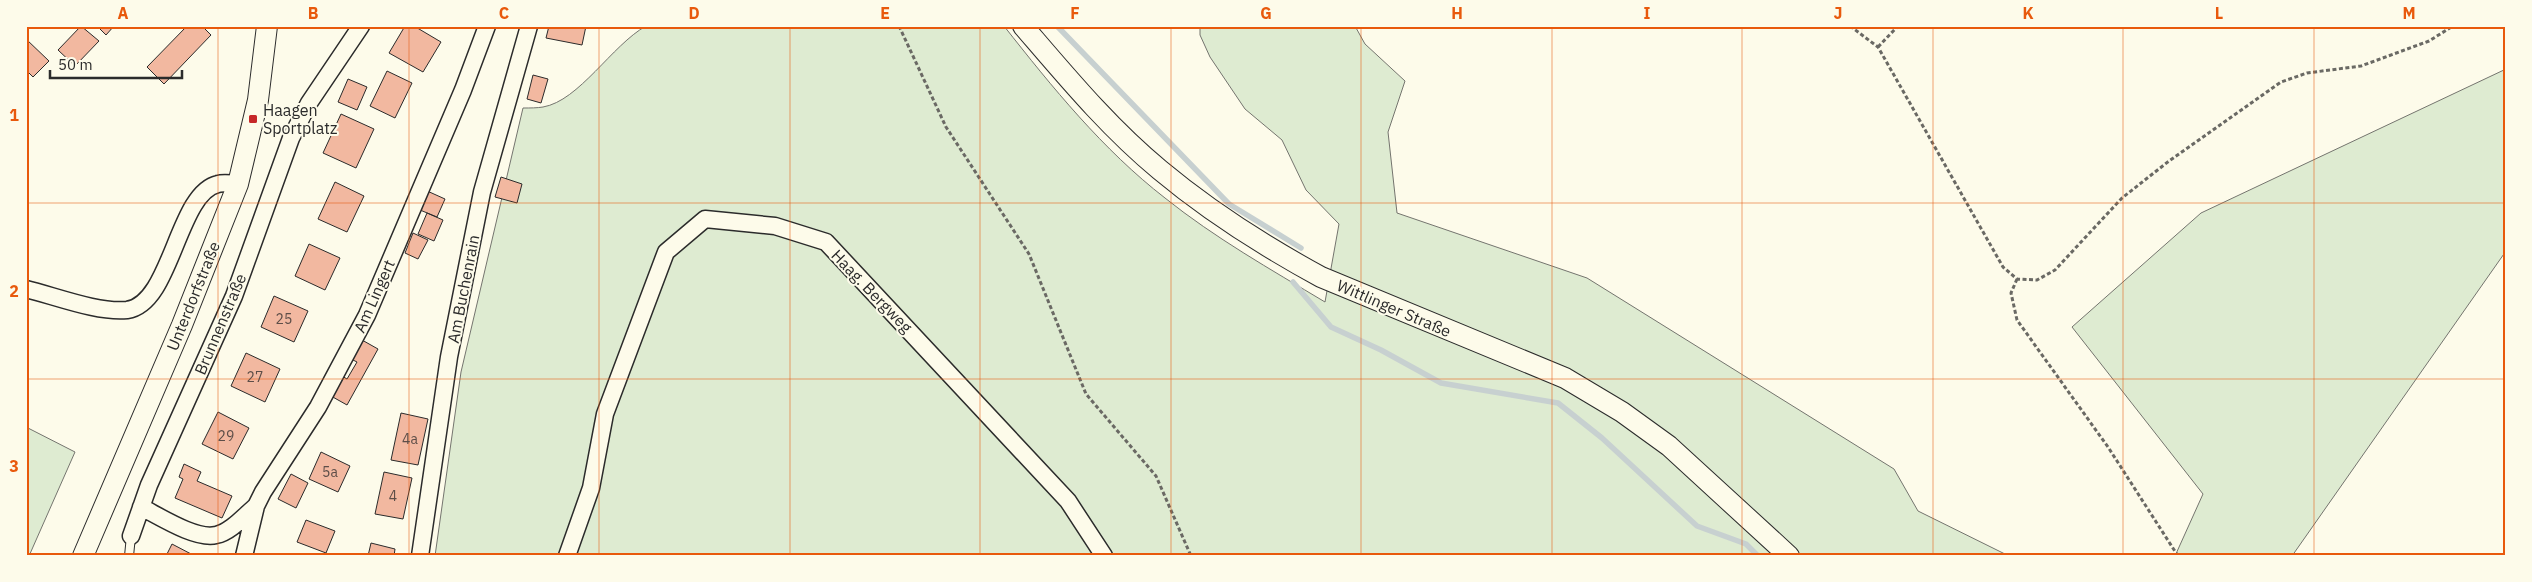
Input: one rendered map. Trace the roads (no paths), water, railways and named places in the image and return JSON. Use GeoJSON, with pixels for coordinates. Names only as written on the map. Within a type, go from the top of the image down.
{"type":"FeatureCollection","features":[{"type":"Feature","properties":{"kind":"street","name":"Unterdorfstraße"},"geometry":{"type":"LineString","coordinates":[[83,556],[182,326],[238,184],[258,100],[267,26]]}},
{"type":"Feature","properties":{"kind":"street","name":"Brunnenstraße"},"geometry":{"type":"LineString","coordinates":[[141,507],[234,296],[291,138],[309,103],[361,26]]}},
{"type":"Feature","properties":{"kind":"street","name":"Am Lingert"},"geometry":{"type":"LineString","coordinates":[[244,556],[256,506],[318,407],[367,315],[459,98],[487,26]]}},
{"type":"Feature","properties":{"kind":"street","name":"Am Buchenrain"},"geometry":{"type":"LineString","coordinates":[[420,556],[449,357],[482,192],[529,26]]}},
{"type":"Feature","properties":{"kind":"street","name":"Wittlinger Straße"},"geometry":{"type":"LineString","coordinates":[[1023,26],[1094,107],[1159,169],[1218,214],[1286,258],[1321,277],[1565,378],[1622,412],[1669,446],[1789,556]]}},
{"type":"Feature","properties":{"kind":"street"},"geometry":{"type":"LineString","coordinates":[[26,289],[108,310],[129,310],[144,300],[158,284],[191,211],[201,195],[218,184],[238,184]]}},
{"type":"Feature","properties":{"kind":"street","name":"Haag. Bergweg"},"geometry":{"type":"LineString","coordinates":[[567,556],[591,488],[605,414],[666,252],[705,219],[775,226],[826,242],[974,398],[1068,501],[1104,556]]}},
{"type":"Feature","properties":{"kind":"street"},"geometry":{"type":"LineString","coordinates":[[131,536],[141,507],[204,536],[216,535],[227,530],[256,506]]}},
{"type":"Feature","properties":{"kind":"lane"},"geometry":{"type":"LineString","coordinates":[[129,556],[131,536]]}},
{"type":"Feature","properties":{"kind":"waterway"},"geometry":{"type":"LineString","coordinates":[[1057,26],[1229,204],[1301,248]]}},
{"type":"Feature","properties":{"kind":"waterway"},"geometry":{"type":"LineString","coordinates":[[1293,282],[1331,327],[1381,350],[1441,383],[1558,403],[1602,438],[1697,526],[1746,544],[1758,556]]}},
{"type":"Feature","properties":{"kind":"place","name":"Haagen Sportplatz"},"geometry":{"type":"Point","coordinates":[253,119]}}]}
